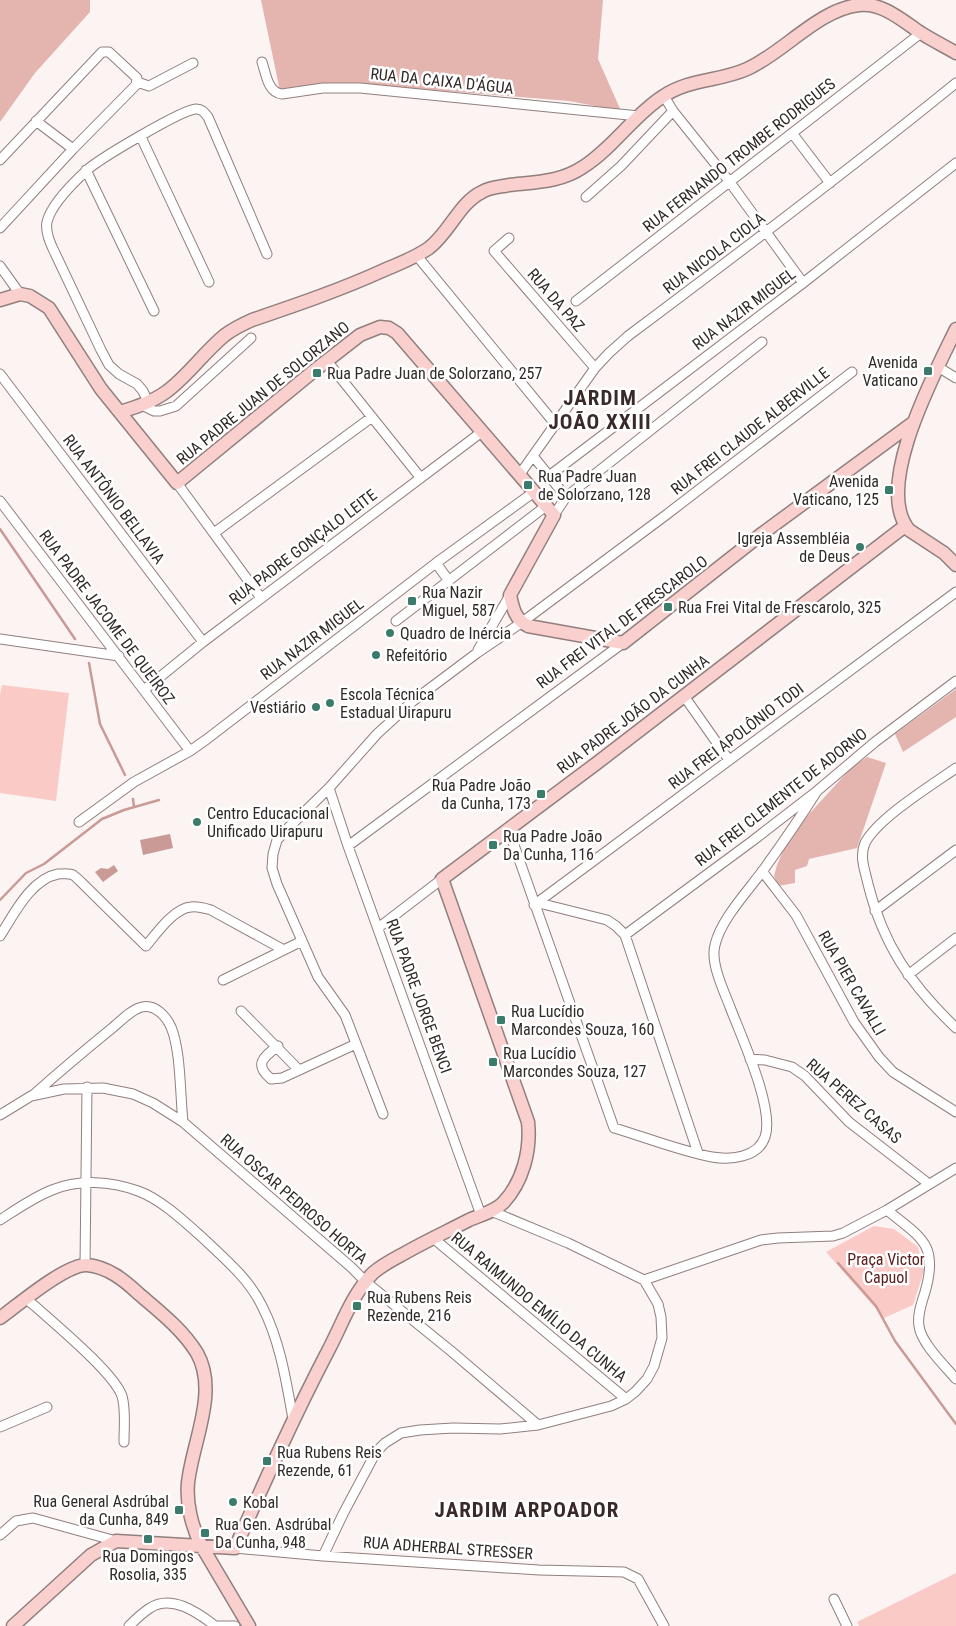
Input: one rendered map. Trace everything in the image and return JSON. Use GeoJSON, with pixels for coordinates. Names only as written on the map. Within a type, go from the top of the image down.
{"type":"FeatureCollection","features":[{"type":"Feature","properties":{"kind":"street"},"geometry":{"type":"LineString","coordinates":[[120,412],[145,403],[169,390],[225,336],[252,320],[359,281],[417,256],[441,238],[472,198],[483,190],[555,180],[568,176],[586,166],[639,116],[664,96],[692,82],[735,74],[748,69],[804,31],[847,7],[868,4],[897,17],[956,53]]}},
{"type":"Feature","properties":{"kind":"street","name":"RUA FERNANDO TROMBE RODRIGUES"},"geometry":{"type":"LineString","coordinates":[[576,301],[920,32]]}},
{"type":"Feature","properties":{"kind":"street"},"geometry":{"type":"LineString","coordinates":[[0,160],[97,55],[105,51],[109,52],[136,79],[149,86],[193,63]]}},
{"type":"Feature","properties":{"kind":"street","name":"RUA DA CAIXA D'ÁGUA"},"geometry":{"type":"LineString","coordinates":[[262,62],[272,90],[276,94],[323,88],[360,88],[639,116]]}},
{"type":"Feature","properties":{"kind":"street"},"geometry":{"type":"LineString","coordinates":[[1,224],[136,79]]}},
{"type":"Feature","properties":{"kind":"street","name":"RUA NICOLA CIOLA"},"geometry":{"type":"LineString","coordinates":[[520,474],[595,368],[609,353],[628,336],[830,183],[956,83]]}},
{"type":"Feature","properties":{"kind":"street"},"geometry":{"type":"LineString","coordinates":[[664,96],[673,111],[729,182],[803,283]]}},
{"type":"Feature","properties":{"kind":"street"},"geometry":{"type":"LineString","coordinates":[[251,338],[176,406],[154,411],[145,403],[143,391],[137,384],[119,374],[109,365],[48,236],[46,224],[49,215],[61,198],[86,170],[164,122],[191,109],[198,108],[208,116],[267,254]]}},
{"type":"Feature","properties":{"kind":"street"},"geometry":{"type":"LineString","coordinates":[[586,197],[621,166],[673,111]]}},
{"type":"Feature","properties":{"kind":"street"},"geometry":{"type":"LineString","coordinates":[[36,120],[72,149]]}},
{"type":"Feature","properties":{"kind":"street"},"geometry":{"type":"LineString","coordinates":[[792,133],[830,183]]}},
{"type":"Feature","properties":{"kind":"street"},"geometry":{"type":"LineString","coordinates":[[140,137],[209,282]]}},
{"type":"Feature","properties":{"kind":"street","name":"RUA NAZIR MIGUEL"},"geometry":{"type":"LineString","coordinates":[[549,476],[956,164]]}},
{"type":"Feature","properties":{"kind":"street"},"geometry":{"type":"LineString","coordinates":[[86,170],[154,311]]}},
{"type":"Feature","properties":{"kind":"street","name":"RUA DA PAZ"},"geometry":{"type":"LineString","coordinates":[[509,238],[494,251],[595,368]]}},
{"type":"Feature","properties":{"kind":"street"},"geometry":{"type":"LineString","coordinates":[[417,256],[556,425]]}},
{"type":"Feature","properties":{"kind":"street"},"geometry":{"type":"LineString","coordinates":[[0,266],[20,294]]}},
{"type":"Feature","properties":{"kind":"street"},"geometry":{"type":"LineString","coordinates":[[0,281],[10,280]]}},
{"type":"Feature","properties":{"kind":"street"},"geometry":{"type":"LineString","coordinates":[[0,300],[20,294],[30,296],[49,308],[101,389],[177,483],[261,598]]}},
{"type":"Feature","properties":{"kind":"street","name":"RUA PADRE JUAN DE SOLORZANO"},"geometry":{"type":"LineString","coordinates":[[177,483],[360,335],[380,327],[389,328],[397,333],[550,511]]}},
{"type":"Feature","properties":{"kind":"street"},"geometry":{"type":"LineString","coordinates":[[956,329],[908,438],[898,484],[898,502],[905,526],[944,553],[956,565]]}},
{"type":"Feature","properties":{"kind":"street"},"geometry":{"type":"LineString","coordinates":[[396,621],[449,581],[550,511],[762,342]]}},
{"type":"Feature","properties":{"kind":"street"},"geometry":{"type":"LineString","coordinates":[[327,361],[420,477]]}},
{"type":"Feature","properties":{"kind":"street"},"geometry":{"type":"LineString","coordinates":[[938,367],[956,378]]}},
{"type":"Feature","properties":{"kind":"street","name":"RUA FREI CLAUDE ALBERVILLE"},"geometry":{"type":"LineString","coordinates":[[382,1114],[345,1015],[318,977],[277,884],[272,868],[277,840],[329,788],[376,734],[395,717],[477,652],[521,622],[666,515],[852,372]]}},
{"type":"Feature","properties":{"kind":"street","name":"RUA ANTÔNIO BELLAVIA"},"geometry":{"type":"LineString","coordinates":[[0,374],[203,642]]}},
{"type":"Feature","properties":{"kind":"street"},"geometry":{"type":"LineString","coordinates":[[214,533],[372,417]]}},
{"type":"Feature","properties":{"kind":"street","name":"RUA FREI VITAL DE FRESCAROLO"},"geometry":{"type":"LineString","coordinates":[[348,846],[623,643],[763,534],[914,422]]}},
{"type":"Feature","properties":{"kind":"street","name":"RUA PADRE GONÇALO LEITE"},"geometry":{"type":"LineString","coordinates":[[144,690],[203,642],[483,431]]}},
{"type":"Feature","properties":{"kind":"street"},"geometry":{"type":"LineString","coordinates":[[533,456],[566,497]]}},
{"type":"Feature","properties":{"kind":"street","name":"RUA NAZIR MIGUEL"},"geometry":{"type":"LineString","coordinates":[[79,822],[134,782],[190,751],[436,563],[534,492]]}},
{"type":"Feature","properties":{"kind":"street","name":"RUA PADRE JACOME DE QUEIROZ"},"geometry":{"type":"LineString","coordinates":[[0,501],[190,751]]}},
{"type":"Feature","properties":{"kind":"street"},"geometry":{"type":"LineString","coordinates":[[477,652],[510,596],[550,511]]}},
{"type":"Feature","properties":{"kind":"street","name":"RUA PADRE JOÃO DA CUNHA"},"geometry":{"type":"LineString","coordinates":[[378,928],[905,526]]}},
{"type":"Feature","properties":{"kind":"street"},"geometry":{"type":"LineString","coordinates":[[436,563],[449,581]]}},
{"type":"Feature","properties":{"kind":"street","name":"RUA FREI APOLÔNIO TODI"},"geometry":{"type":"LineString","coordinates":[[537,904],[956,592]]}},
{"type":"Feature","properties":{"kind":"street"},"geometry":{"type":"LineString","coordinates":[[510,596],[513,610],[521,622],[528,626],[623,643]]}},
{"type":"Feature","properties":{"kind":"street"},"geometry":{"type":"LineString","coordinates":[[0,638],[119,656]]}},
{"type":"Feature","properties":{"kind":"street","name":"RUA FREI CLEMENTE DE ADORNO"},"geometry":{"type":"LineString","coordinates":[[625,935],[751,842],[817,791],[875,742],[956,682]]}},
{"type":"Feature","properties":{"kind":"street"},"geometry":{"type":"LineString","coordinates":[[684,696],[729,760]]}},
{"type":"Feature","properties":{"kind":"street"},"geometry":{"type":"LineString","coordinates":[[956,768],[904,804],[866,840],[862,850],[862,859],[875,911],[892,948],[908,975],[931,1004],[956,1028]]}},
{"type":"Feature","properties":{"kind":"street","name":"RUA PADRE JORGE BENCI"},"geometry":{"type":"LineString","coordinates":[[329,788],[378,928],[486,1213]]}},
{"type":"Feature","properties":{"kind":"street"},"geometry":{"type":"LineString","coordinates":[[508,828],[537,904],[614,1128],[713,1157],[729,1158],[743,1156],[754,1151],[764,1139],[767,1126],[765,1106],[750,1059],[721,982],[714,959],[714,947],[718,934],[732,911],[790,833],[817,791]]}},
{"type":"Feature","properties":{"kind":"street"},"geometry":{"type":"LineString","coordinates":[[875,911],[956,850]]}},
{"type":"Feature","properties":{"kind":"street","name":"RUA PIER CAVALLI"},"geometry":{"type":"LineString","coordinates":[[762,871],[796,915],[854,1022],[879,1057],[893,1072],[956,1112]]}},
{"type":"Feature","properties":{"kind":"street"},"geometry":{"type":"LineString","coordinates":[[0,936],[32,889],[41,880],[51,875],[64,873],[72,874],[136,939],[146,946],[164,924],[177,912],[184,908],[200,907],[211,910],[284,950]]}},
{"type":"Feature","properties":{"kind":"street"},"geometry":{"type":"LineString","coordinates":[[235,1548],[293,1419],[346,1315],[366,1282],[383,1266],[433,1238],[502,1204],[511,1192],[527,1157],[530,1138],[528,1122],[442,879]]}},
{"type":"Feature","properties":{"kind":"street"},"geometry":{"type":"LineString","coordinates":[[537,904],[607,920],[625,935],[698,1153]]}},
{"type":"Feature","properties":{"kind":"street"},"geometry":{"type":"LineString","coordinates":[[908,975],[956,938]]}},
{"type":"Feature","properties":{"kind":"street"},"geometry":{"type":"LineString","coordinates":[[223,980],[302,941]]}},
{"type":"Feature","properties":{"kind":"street"},"geometry":{"type":"LineString","coordinates":[[31,1096],[124,1018],[135,1010],[149,1007],[162,1015],[172,1028],[176,1045],[183,1122]]}},
{"type":"Feature","properties":{"kind":"street"},"geometry":{"type":"LineString","coordinates":[[241,1011],[278,1046],[299,1070]]}},
{"type":"Feature","properties":{"kind":"street"},"geometry":{"type":"LineString","coordinates":[[278,1046],[261,1061],[267,1076],[271,1079],[277,1079],[299,1070],[356,1044]]}},
{"type":"Feature","properties":{"kind":"street","name":"RUA PEREZ CASAS"},"geometry":{"type":"LineString","coordinates":[[750,1059],[765,1060],[792,1067],[805,1076],[849,1122],[929,1184]]}},
{"type":"Feature","properties":{"kind":"street"},"geometry":{"type":"LineString","coordinates":[[85,1265],[86,1087]]}},
{"type":"Feature","properties":{"kind":"street","name":"RUA OSCAR PEDROSO HORTA"},"geometry":{"type":"LineString","coordinates":[[0,1115],[31,1096],[64,1089],[86,1087],[103,1088],[133,1094],[153,1103],[183,1122],[366,1282],[538,1425]]}},
{"type":"Feature","properties":{"kind":"street"},"geometry":{"type":"LineString","coordinates":[[644,1280],[761,1240],[833,1236],[843,1233],[887,1210],[956,1168]]}},
{"type":"Feature","properties":{"kind":"street"},"geometry":{"type":"LineString","coordinates":[[0,1220],[28,1202],[54,1189],[86,1182],[115,1184],[139,1191],[157,1201],[191,1228],[236,1269],[261,1304],[276,1339],[293,1419]]}},
{"type":"Feature","properties":{"kind":"street"},"geometry":{"type":"LineString","coordinates":[[887,1210],[918,1236],[926,1246],[931,1258],[931,1268],[919,1313],[918,1326],[924,1339],[956,1379]]}},
{"type":"Feature","properties":{"kind":"street"},"geometry":{"type":"LineString","coordinates":[[323,1556],[376,1452],[385,1443],[401,1433],[453,1428],[500,1429],[538,1425],[610,1406],[626,1399],[635,1392],[647,1380],[654,1366],[662,1338],[661,1317],[658,1304],[644,1280],[568,1243],[486,1213]]}},
{"type":"Feature","properties":{"kind":"street","name":"RUA RAIMUNDO EMÍLIO DA CUNHA"},"geometry":{"type":"LineString","coordinates":[[433,1238],[626,1399]]}},
{"type":"Feature","properties":{"kind":"street"},"geometry":{"type":"LineString","coordinates":[[0,1318],[55,1278],[73,1268],[85,1265],[106,1270],[126,1282],[183,1333],[198,1355],[203,1372],[205,1396],[204,1416],[188,1485],[190,1514],[196,1535],[249,1626]]}},
{"type":"Feature","properties":{"kind":"street"},"geometry":{"type":"LineString","coordinates":[[26,1299],[115,1383],[124,1403],[124,1442]]}},
{"type":"Feature","properties":{"kind":"street"},"geometry":{"type":"LineString","coordinates":[[0,1427],[47,1407]]}},
{"type":"Feature","properties":{"kind":"street"},"geometry":{"type":"LineString","coordinates":[[0,1535],[16,1521],[33,1518],[116,1542]]}},
{"type":"Feature","properties":{"kind":"street"},"geometry":{"type":"LineString","coordinates":[[13,1626],[91,1555],[116,1542]]}},
{"type":"Feature","properties":{"kind":"street","name":"RUA ADHERBAL STRESSER"},"geometry":{"type":"LineString","coordinates":[[116,1542],[202,1545],[323,1556],[539,1570],[624,1572],[638,1579],[664,1626]]}},
{"type":"Feature","properties":{"kind":"street"},"geometry":{"type":"LineString","coordinates":[[834,1599],[847,1626]]}},
{"type":"Feature","properties":{"kind":"street"},"geometry":{"type":"LineString","coordinates":[[129,1626],[150,1608],[164,1603],[181,1605],[192,1609],[213,1626],[235,1626]]}},
{"type":"Feature","properties":{"kind":"green space"},"geometry":{"type":"Polygon","coordinates":[[[2,685],[69,693],[56,801],[0,793],[0,695],[2,685]]]}},
{"type":"Feature","properties":{"kind":"green space","name":"Praça Victor Capuol"},"geometry":{"type":"Polygon","coordinates":[[[874,1226],[894,1229],[918,1247],[924,1271],[913,1305],[884,1318],[826,1252],[874,1226]]]}},
{"type":"Feature","properties":{"kind":"green space"},"geometry":{"type":"Polygon","coordinates":[[[956,1573],[956,1626],[859,1626],[857,1622],[956,1573]]]}},
{"type":"Feature","properties":{"kind":"shaded area"},"geometry":{"type":"Polygon","coordinates":[[[0,0],[90,0],[90,12],[35,73],[0,122],[0,0]]]}},
{"type":"Feature","properties":{"kind":"shaded area"},"geometry":{"type":"Polygon","coordinates":[[[261,0],[603,0],[598,59],[621,111],[569,101],[345,83],[281,96],[261,0]]]}},
{"type":"Feature","properties":{"kind":"shaded area"},"geometry":{"type":"Polygon","coordinates":[[[956,689],[956,717],[903,752],[895,734],[956,689]]]}},
{"type":"Feature","properties":{"kind":"shaded area"},"geometry":{"type":"Polygon","coordinates":[[[867,757],[886,763],[857,848],[809,859],[807,866],[795,870],[795,883],[778,886],[774,876],[777,865],[783,851],[800,824],[850,769],[867,757]]]}},
{"type":"Feature","properties":{"kind":"shaded area"},"geometry":{"type":"Polygon","coordinates":[[[170,834],[173,848],[143,855],[140,840],[170,834]]]}},
{"type":"Feature","properties":{"kind":"shaded area"},"geometry":{"type":"Polygon","coordinates":[[[114,865],[118,871],[103,882],[95,872],[101,868],[108,869],[114,865]]]}},
{"type":"Feature","properties":{"kind":"waterway"},"geometry":{"type":"LineString","coordinates":[[0,529],[75,639]]}},
{"type":"Feature","properties":{"kind":"waterway"},"geometry":{"type":"LineString","coordinates":[[89,663],[100,724],[125,775]]}},
{"type":"Feature","properties":{"kind":"waterway"},"geometry":{"type":"LineString","coordinates":[[133,799],[134,807]]}},
{"type":"Feature","properties":{"kind":"waterway"},"geometry":{"type":"LineString","coordinates":[[0,900],[26,873],[44,864],[102,819],[124,810],[159,800]]}},
{"type":"Feature","properties":{"kind":"waterway"},"geometry":{"type":"LineString","coordinates":[[838,1263],[876,1306],[895,1341],[956,1424]]}},
{"type":"Feature","properties":{"kind":"place","name":"Avenida Vaticano"},"geometry":{"type":"Point","coordinates":[928,371]}},
{"type":"Feature","properties":{"kind":"place","name":"Rua Padre Juan de Solorzano, 257"},"geometry":{"type":"Point","coordinates":[317,373]}},
{"type":"Feature","properties":{"kind":"place","name":"Rua Padre Juan de Solorzano, 128"},"geometry":{"type":"Point","coordinates":[528,485]}},
{"type":"Feature","properties":{"kind":"place","name":"Avenida Vaticano, 125"},"geometry":{"type":"Point","coordinates":[889,490]}},
{"type":"Feature","properties":{"kind":"place","name":"Igreja Assembléia de Deus"},"geometry":{"type":"Point","coordinates":[860,547]}},
{"type":"Feature","properties":{"kind":"place","name":"Rua Nazir Miguel, 587"},"geometry":{"type":"Point","coordinates":[412,601]}},
{"type":"Feature","properties":{"kind":"place","name":"Rua Frei Vital de Frescarolo, 325"},"geometry":{"type":"Point","coordinates":[668,607]}},
{"type":"Feature","properties":{"kind":"place","name":"Quadro de Inércia"},"geometry":{"type":"Point","coordinates":[390,633]}},
{"type":"Feature","properties":{"kind":"place","name":"Refeitório"},"geometry":{"type":"Point","coordinates":[376,655]}},
{"type":"Feature","properties":{"kind":"place","name":"Escola Técnica Estadual Uirapuru"},"geometry":{"type":"Point","coordinates":[330,703]}},
{"type":"Feature","properties":{"kind":"place","name":"Vestiário"},"geometry":{"type":"Point","coordinates":[316,707]}},
{"type":"Feature","properties":{"kind":"place","name":"Rua Padre João da Cunha, 173"},"geometry":{"type":"Point","coordinates":[541,794]}},
{"type":"Feature","properties":{"kind":"place","name":"Centro Educacional Unificado Uirapuru"},"geometry":{"type":"Point","coordinates":[197,822]}},
{"type":"Feature","properties":{"kind":"place","name":"Rua Padre João Da Cunha, 116"},"geometry":{"type":"Point","coordinates":[493,845]}},
{"type":"Feature","properties":{"kind":"place","name":"Rua Lucídio Marcondes Souza, 160"},"geometry":{"type":"Point","coordinates":[501,1020]}},
{"type":"Feature","properties":{"kind":"place","name":"Rua Lucídio Marcondes Souza, 127"},"geometry":{"type":"Point","coordinates":[493,1062]}},
{"type":"Feature","properties":{"kind":"place","name":"Rua Rubens Reis Rezende, 216"},"geometry":{"type":"Point","coordinates":[357,1306]}},
{"type":"Feature","properties":{"kind":"place","name":"Rua Rubens Reis Rezende, 61"},"geometry":{"type":"Point","coordinates":[267,1461]}},
{"type":"Feature","properties":{"kind":"place","name":"Kobal"},"geometry":{"type":"Point","coordinates":[233,1502]}},
{"type":"Feature","properties":{"kind":"place","name":"Rua General Asdrúbal da Cunha, 849"},"geometry":{"type":"Point","coordinates":[179,1510]}},
{"type":"Feature","properties":{"kind":"place","name":"Rua Gen. Asdrúbal Da Cunha, 948"},"geometry":{"type":"Point","coordinates":[205,1533]}},
{"type":"Feature","properties":{"kind":"place","name":"Rua Domingos Rosolia, 335"},"geometry":{"type":"Point","coordinates":[148,1539]}},
{"type":"Feature","properties":{"kind":"district","name":"JARDIM JOÃO XXIII"},"geometry":{"type":"Point","coordinates":[600,410]}},
{"type":"Feature","properties":{"kind":"district","name":"JARDIM ARPOADOR"},"geometry":{"type":"Point","coordinates":[527,1510]}}]}
